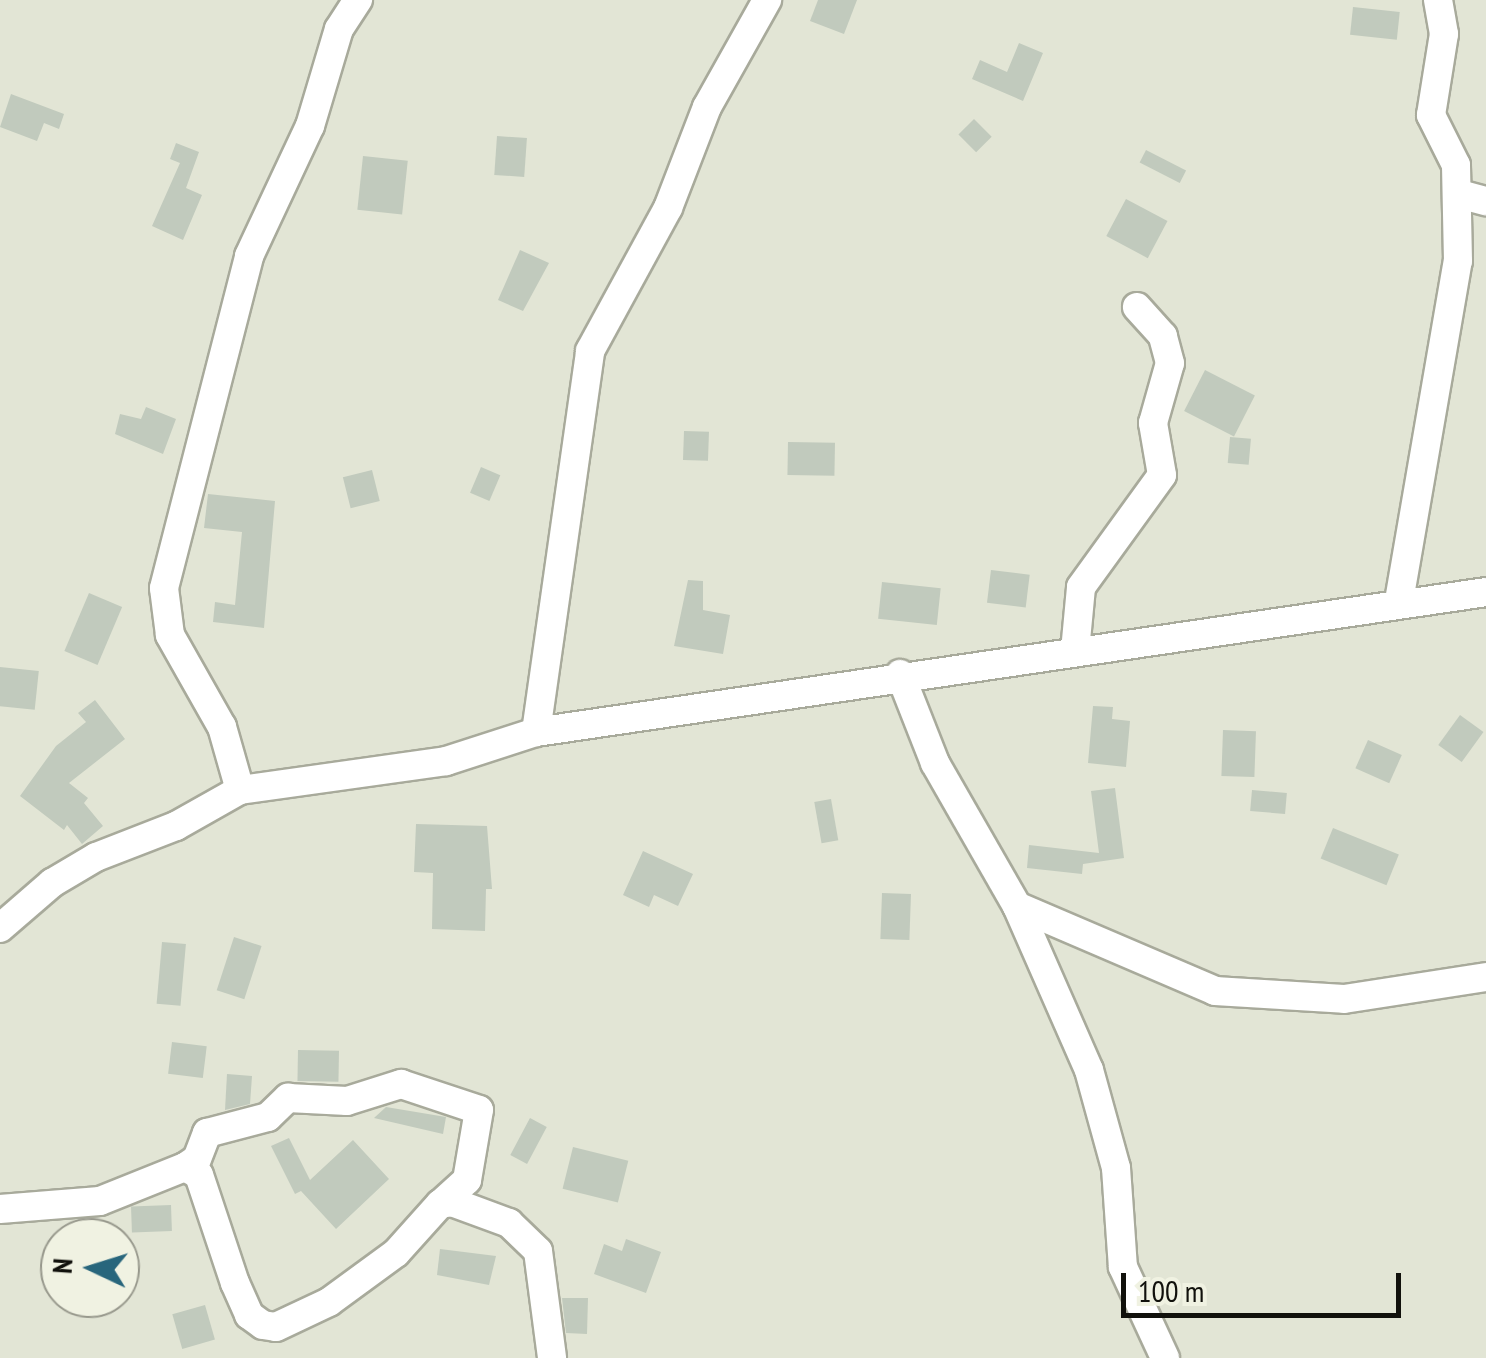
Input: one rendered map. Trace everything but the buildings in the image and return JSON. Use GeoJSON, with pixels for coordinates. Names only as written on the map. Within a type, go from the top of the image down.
{"type":"FeatureCollection","features":[{"type":"Feature","properties":{"kind":"street"},"geometry":{"type":"LineString","coordinates":[[240,790],[222,727],[170,635],[164,588],[249,256],[310,126],[339,29],[358,0]]}},
{"type":"Feature","properties":{"kind":"street"},"geometry":{"type":"LineString","coordinates":[[536,732],[590,351],[668,208],[707,107],[767,0]]}},
{"type":"Feature","properties":{"kind":"street"},"geometry":{"type":"LineString","coordinates":[[1400,601],[1472,197],[1431,115],[1444,34],[1438,0]]}},
{"type":"Feature","properties":{"kind":"street"},"geometry":{"type":"LineString","coordinates":[[1076,651],[1081,587],[1162,475],[1153,423],[1170,363],[1163,336],[1138,308]]}},
{"type":"Feature","properties":{"kind":"street"},"geometry":{"type":"LineString","coordinates":[[0,928],[52,883],[96,857],[176,826],[240,790],[446,761],[536,732],[900,674],[1400,601],[1486,592]]}},
{"type":"Feature","properties":{"kind":"street"},"geometry":{"type":"LineString","coordinates":[[900,674],[936,763],[1016,906],[1107,1123],[1121,1201],[1123,1267],[1165,1358]]}},
{"type":"Feature","properties":{"kind":"street"},"geometry":{"type":"LineString","coordinates":[[1016,906],[1214,991],[1344,998],[1486,977]]}},
{"type":"Feature","properties":{"kind":"street"},"geometry":{"type":"LineString","coordinates":[[402,1084],[480,1110],[467,1180],[373,1271],[329,1302],[276,1327],[250,1314],[195,1165],[208,1133],[268,1117],[288,1098],[348,1101],[402,1084]]}},
{"type":"Feature","properties":{"kind":"street"},"geometry":{"type":"LineString","coordinates":[[0,1210],[100,1201],[195,1165]]}},
{"type":"Feature","properties":{"kind":"street"},"geometry":{"type":"LineString","coordinates":[[440,1204],[472,1206],[530,1238],[538,1251],[552,1358]]}}]}
